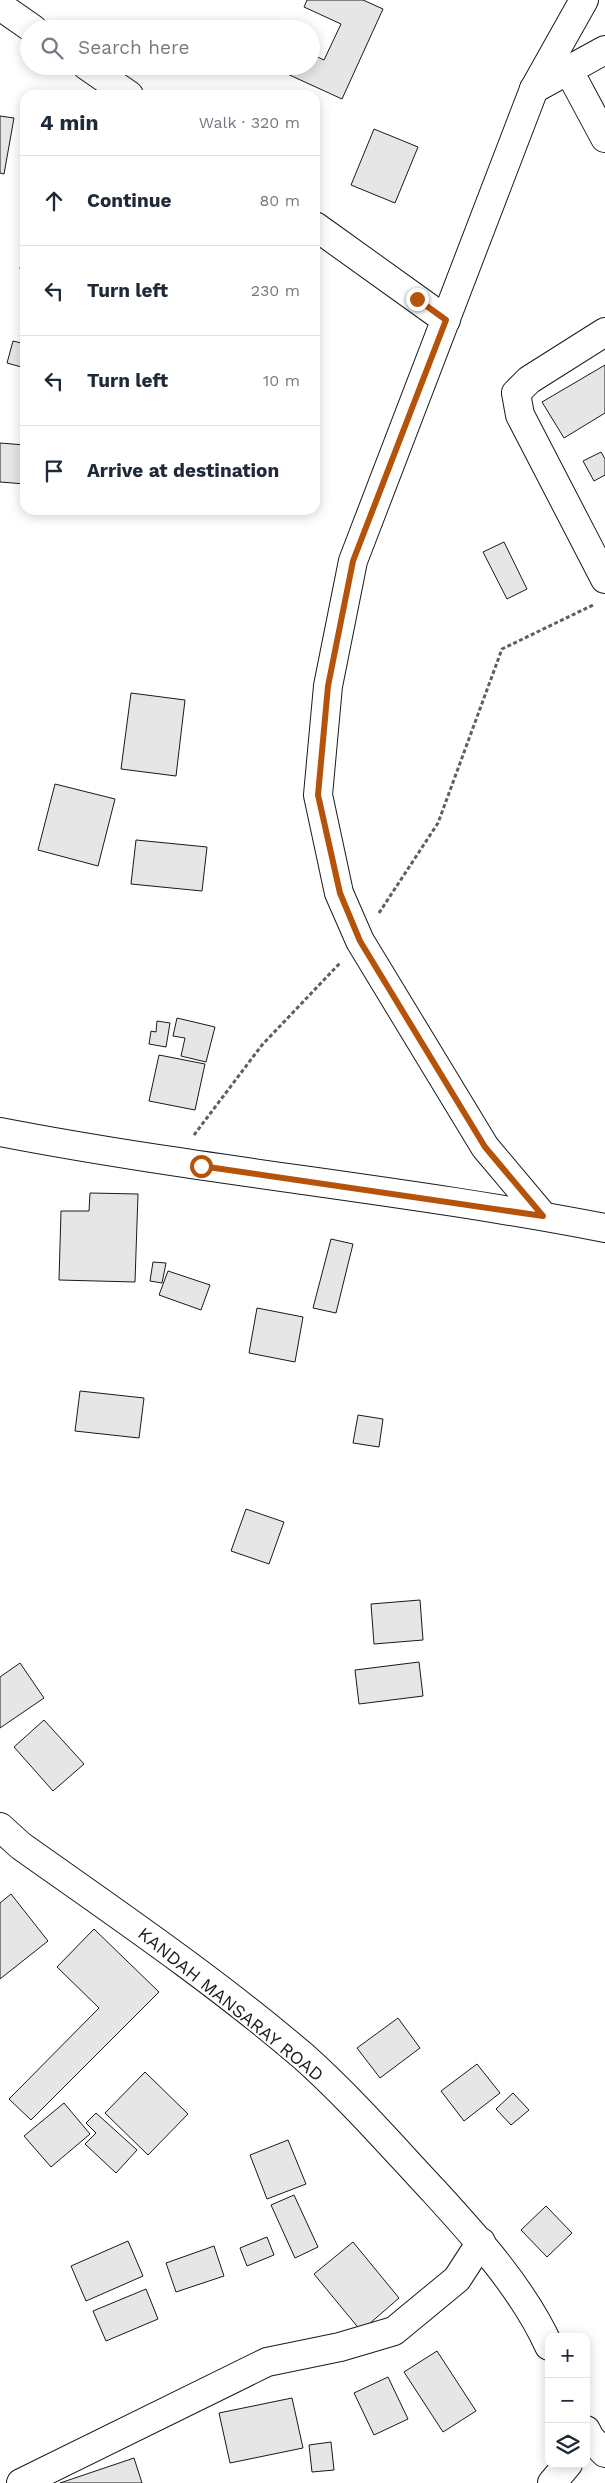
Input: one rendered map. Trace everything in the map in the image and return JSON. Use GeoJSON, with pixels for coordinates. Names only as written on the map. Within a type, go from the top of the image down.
{"type":"FeatureCollection","features":[{"type":"Feature","properties":{"kind":"street"},"geometry":{"type":"LineString","coordinates":[[543,1216],[485,1147],[360,941],[340,893],[318,795],[328,686],[353,561],[534,89],[584,0]]}},
{"type":"Feature","properties":{"kind":"street"},"geometry":{"type":"LineString","coordinates":[[0,6],[20,20]]}},
{"type":"Feature","properties":{"kind":"street"},"geometry":{"type":"LineString","coordinates":[[534,89],[605,50]]}},
{"type":"Feature","properties":{"kind":"street"},"geometry":{"type":"LineString","coordinates":[[569,71],[605,138]]}},
{"type":"Feature","properties":{"kind":"street"},"geometry":{"type":"LineString","coordinates":[[100,75],[122,90]]}},
{"type":"Feature","properties":{"kind":"street"},"geometry":{"type":"LineString","coordinates":[[320,230],[446,320]]}},
{"type":"Feature","properties":{"kind":"street"},"geometry":{"type":"LineString","coordinates":[[605,332],[530,380],[516,393],[520,415],[605,579]]}},
{"type":"Feature","properties":{"kind":"street"},"geometry":{"type":"LineString","coordinates":[[0,1132],[249,1174],[543,1216],[605,1228]]}},
{"type":"Feature","properties":{"kind":"street","name":"KANDAH MANSARAY ROAD"},"geometry":{"type":"LineString","coordinates":[[0,1826],[21,1846],[184,1962],[303,2057],[370,2122],[481,2242],[538,2323],[545,2338]]}},
{"type":"Feature","properties":{"kind":"street"},"geometry":{"type":"LineString","coordinates":[[21,2483],[267,2362],[340,2348],[394,2331],[457,2279],[481,2242]]}},
{"type":"Feature","properties":{"kind":"street"},"geometry":{"type":"LineString","coordinates":[[552,2483],[565,2468]]}},
{"type":"Feature","properties":{"kind":"building"},"geometry":{"type":"Polygon","coordinates":[[[307,0],[363,0],[383,9],[342,99],[290,75],[320,75],[320,58],[324,60],[341,24],[304,7],[307,0]]]}},
{"type":"Feature","properties":{"kind":"building"},"geometry":{"type":"Polygon","coordinates":[[[0,116],[14,118],[4,174],[0,173],[0,116]]]}},
{"type":"Feature","properties":{"kind":"building"},"geometry":{"type":"Polygon","coordinates":[[[374,129],[418,147],[395,203],[351,185],[374,129]]]}},
{"type":"Feature","properties":{"kind":"building"},"geometry":{"type":"Polygon","coordinates":[[[13,341],[20,343],[20,367],[7,363],[13,341]]]}},
{"type":"Feature","properties":{"kind":"building"},"geometry":{"type":"Polygon","coordinates":[[[605,365],[605,413],[564,438],[542,402],[605,365]]]}},
{"type":"Feature","properties":{"kind":"building"},"geometry":{"type":"Polygon","coordinates":[[[0,443],[20,445],[20,484],[0,482],[0,443]]]}},
{"type":"Feature","properties":{"kind":"building"},"geometry":{"type":"Polygon","coordinates":[[[601,452],[605,459],[605,475],[594,481],[583,461],[601,452]]]}},
{"type":"Feature","properties":{"kind":"building"},"geometry":{"type":"Polygon","coordinates":[[[504,542],[527,589],[507,599],[483,552],[504,542]]]}},
{"type":"Feature","properties":{"kind":"building"},"geometry":{"type":"Polygon","coordinates":[[[131,693],[185,700],[176,776],[121,769],[131,693]]]}},
{"type":"Feature","properties":{"kind":"building"},"geometry":{"type":"Polygon","coordinates":[[[55,784],[115,799],[98,866],[38,850],[55,784]]]}},
{"type":"Feature","properties":{"kind":"building"},"geometry":{"type":"Polygon","coordinates":[[[136,840],[207,847],[202,891],[131,884],[136,840]]]}},
{"type":"Feature","properties":{"kind":"building"},"geometry":{"type":"Polygon","coordinates":[[[177,1018],[215,1027],[206,1062],[181,1056],[185,1038],[173,1036],[177,1018]]]}},
{"type":"Feature","properties":{"kind":"building"},"geometry":{"type":"Polygon","coordinates":[[[157,1021],[170,1023],[166,1047],[149,1044],[151,1031],[156,1032],[157,1021]]]}},
{"type":"Feature","properties":{"kind":"building"},"geometry":{"type":"Polygon","coordinates":[[[159,1055],[205,1064],[195,1110],[149,1101],[159,1055]]]}},
{"type":"Feature","properties":{"kind":"building"},"geometry":{"type":"Polygon","coordinates":[[[90,1193],[138,1194],[135,1282],[59,1280],[61,1211],[89,1211],[90,1193]]]}},
{"type":"Feature","properties":{"kind":"building"},"geometry":{"type":"Polygon","coordinates":[[[331,1239],[353,1244],[336,1313],[313,1308],[331,1239]]]}},
{"type":"Feature","properties":{"kind":"building"},"geometry":{"type":"Polygon","coordinates":[[[153,1262],[166,1263],[162,1283],[150,1281],[153,1262]]]}},
{"type":"Feature","properties":{"kind":"building"},"geometry":{"type":"Polygon","coordinates":[[[168,1271],[210,1285],[201,1310],[159,1295],[168,1271]]]}},
{"type":"Feature","properties":{"kind":"building"},"geometry":{"type":"Polygon","coordinates":[[[257,1308],[303,1317],[295,1362],[249,1353],[257,1308]]]}},
{"type":"Feature","properties":{"kind":"building"},"geometry":{"type":"Polygon","coordinates":[[[80,1391],[144,1398],[139,1438],[75,1431],[80,1391]]]}},
{"type":"Feature","properties":{"kind":"building"},"geometry":{"type":"Polygon","coordinates":[[[358,1415],[383,1419],[379,1447],[353,1443],[358,1415]]]}},
{"type":"Feature","properties":{"kind":"building"},"geometry":{"type":"Polygon","coordinates":[[[246,1509],[284,1522],[269,1564],[231,1551],[246,1509]]]}},
{"type":"Feature","properties":{"kind":"building"},"geometry":{"type":"Polygon","coordinates":[[[420,1600],[423,1640],[374,1644],[371,1604],[420,1600]]]}},
{"type":"Feature","properties":{"kind":"building"},"geometry":{"type":"Polygon","coordinates":[[[419,1662],[423,1696],[359,1704],[355,1670],[419,1662]]]}},
{"type":"Feature","properties":{"kind":"building"},"geometry":{"type":"Polygon","coordinates":[[[20,1663],[44,1698],[0,1728],[0,1677],[20,1663]]]}},
{"type":"Feature","properties":{"kind":"building"},"geometry":{"type":"Polygon","coordinates":[[[44,1720],[84,1764],[53,1791],[14,1747],[44,1720]]]}},
{"type":"Feature","properties":{"kind":"building"},"geometry":{"type":"Polygon","coordinates":[[[11,1894],[48,1941],[0,1979],[0,1903],[11,1894]]]}},
{"type":"Feature","properties":{"kind":"building"},"geometry":{"type":"Polygon","coordinates":[[[94,1929],[159,1992],[31,2120],[9,2099],[99,2008],[57,1967],[94,1929]]]}},
{"type":"Feature","properties":{"kind":"building"},"geometry":{"type":"Polygon","coordinates":[[[398,2018],[420,2048],[380,2078],[357,2048],[398,2018]]]}},
{"type":"Feature","properties":{"kind":"building"},"geometry":{"type":"Polygon","coordinates":[[[477,2064],[500,2093],[464,2121],[441,2091],[477,2064]]]}},
{"type":"Feature","properties":{"kind":"building"},"geometry":{"type":"Polygon","coordinates":[[[145,2072],[188,2114],[148,2155],[105,2113],[145,2072]]]}},
{"type":"Feature","properties":{"kind":"building"},"geometry":{"type":"Polygon","coordinates":[[[513,2093],[529,2110],[511,2125],[496,2109],[513,2093]]]}},
{"type":"Feature","properties":{"kind":"building"},"geometry":{"type":"Polygon","coordinates":[[[64,2103],[90,2134],[51,2167],[24,2136],[64,2103]]]}},
{"type":"Feature","properties":{"kind":"building"},"geometry":{"type":"Polygon","coordinates":[[[96,2113],[137,2150],[116,2173],[85,2144],[96,2133],[86,2123],[96,2113]]]}},
{"type":"Feature","properties":{"kind":"building"},"geometry":{"type":"Polygon","coordinates":[[[288,2140],[306,2184],[267,2199],[250,2155],[288,2140]]]}},
{"type":"Feature","properties":{"kind":"building"},"geometry":{"type":"Polygon","coordinates":[[[294,2195],[318,2247],[295,2258],[271,2205],[294,2195]]]}},
{"type":"Feature","properties":{"kind":"building"},"geometry":{"type":"Polygon","coordinates":[[[546,2206],[572,2233],[547,2257],[521,2230],[546,2206]]]}},
{"type":"Feature","properties":{"kind":"building"},"geometry":{"type":"Polygon","coordinates":[[[267,2237],[274,2255],[247,2266],[240,2248],[267,2237]]]}},
{"type":"Feature","properties":{"kind":"building"},"geometry":{"type":"Polygon","coordinates":[[[128,2241],[143,2276],[86,2301],[71,2266],[128,2241]]]}},
{"type":"Feature","properties":{"kind":"building"},"geometry":{"type":"Polygon","coordinates":[[[353,2242],[399,2298],[361,2331],[314,2274],[353,2242]]]}},
{"type":"Feature","properties":{"kind":"building"},"geometry":{"type":"Polygon","coordinates":[[[214,2246],[224,2276],[176,2292],[166,2263],[214,2246]]]}},
{"type":"Feature","properties":{"kind":"building"},"geometry":{"type":"Polygon","coordinates":[[[146,2289],[158,2319],[106,2341],[93,2311],[146,2289]]]}},
{"type":"Feature","properties":{"kind":"building"},"geometry":{"type":"Polygon","coordinates":[[[437,2351],[476,2411],[443,2432],[404,2372],[437,2351]]]}},
{"type":"Feature","properties":{"kind":"building"},"geometry":{"type":"Polygon","coordinates":[[[388,2377],[408,2419],[374,2435],[354,2393],[388,2377]]]}},
{"type":"Feature","properties":{"kind":"building"},"geometry":{"type":"Polygon","coordinates":[[[292,2398],[303,2448],[230,2463],[219,2413],[292,2398]]]}},
{"type":"Feature","properties":{"kind":"building"},"geometry":{"type":"Polygon","coordinates":[[[331,2442],[334,2470],[312,2472],[309,2445],[331,2442]]]}},
{"type":"Feature","properties":{"kind":"building"},"geometry":{"type":"Polygon","coordinates":[[[134,2458],[142,2483],[60,2483],[134,2458]]]}},
{"type":"Feature","properties":{"kind":"route"},"geometry":{"type":"LineString","coordinates":[[201,1166],[543,1216],[485,1147],[360,941],[340,893],[318,795],[328,686],[353,561],[446,320],[417,299]]}}]}
